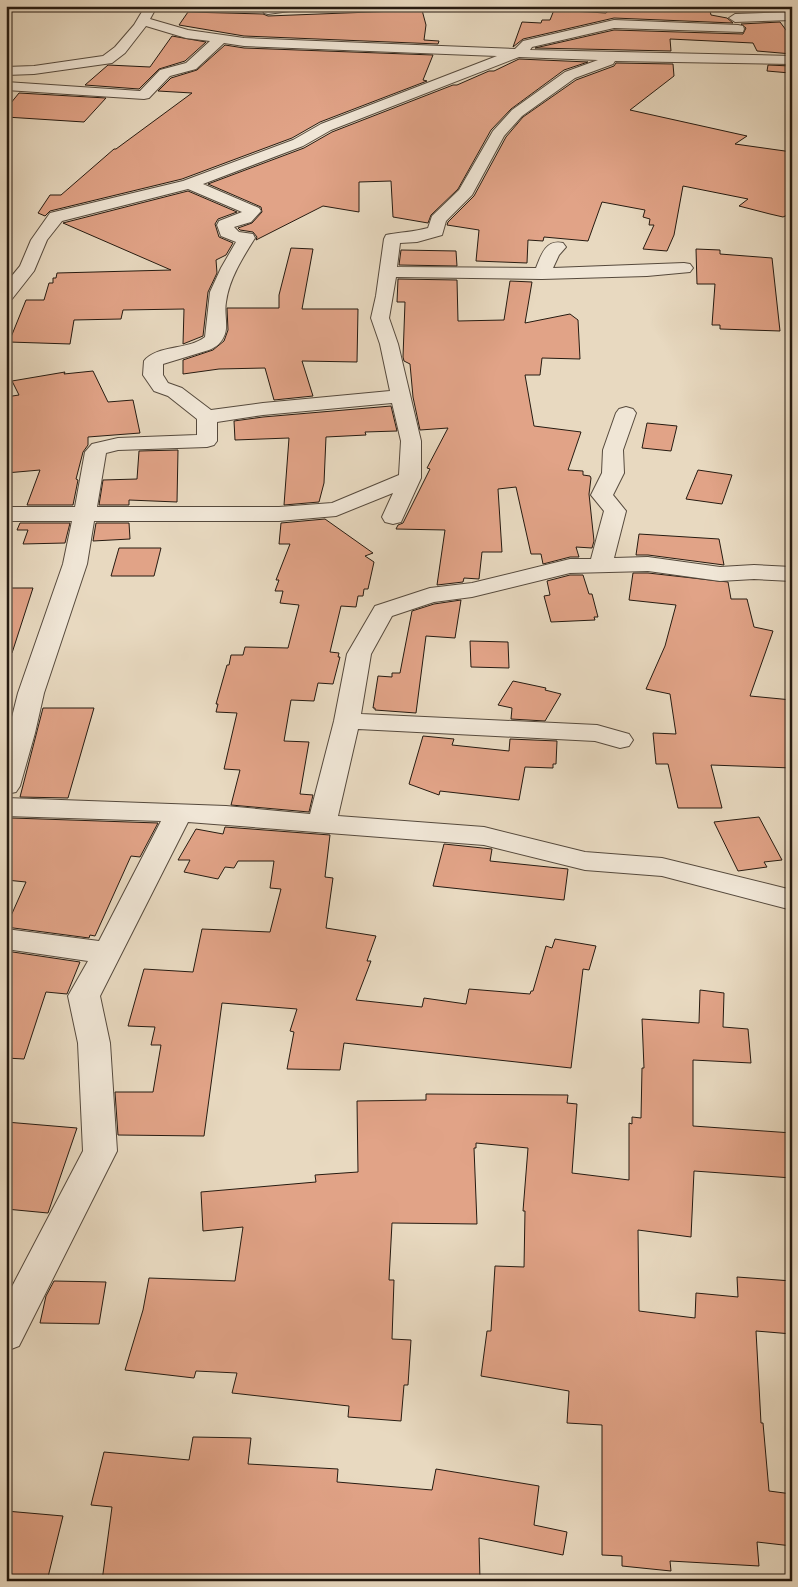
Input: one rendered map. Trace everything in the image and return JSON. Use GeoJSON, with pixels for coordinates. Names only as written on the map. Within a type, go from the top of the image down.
{"type":"FeatureCollection","features":[{"type":"Feature","properties":{"kind":"street"},"geometry":{"type":"LineString","coordinates":[[112,6],[150,8],[198,6]]}},
{"type":"Feature","properties":{"kind":"street"},"geometry":{"type":"LineString","coordinates":[[267,6],[268,10],[297,6]]}},
{"type":"Feature","properties":{"kind":"street"},"geometry":{"type":"LineString","coordinates":[[728,6],[737,23],[748,59]]}},
{"type":"Feature","properties":{"kind":"street"},"geometry":{"type":"LineString","coordinates":[[6,71],[34,70],[107,60],[120,50],[143,21],[150,8]]}},
{"type":"Feature","properties":{"kind":"street"},"geometry":{"type":"LineString","coordinates":[[6,295],[28,266],[38,240],[56,217],[189,184],[298,144],[326,127],[520,52],[528,44],[572,36],[614,24],[737,23],[792,16]]}},
{"type":"Feature","properties":{"kind":"street"},"geometry":{"type":"LineString","coordinates":[[143,21],[186,34],[244,42],[621,57],[792,60]]}},
{"type":"Feature","properties":{"kind":"street"},"geometry":{"type":"LineString","coordinates":[[6,86],[144,95],[165,73],[191,66],[221,39]]}},
{"type":"Feature","properties":{"kind":"street"},"geometry":{"type":"LineString","coordinates":[[393,517],[410,478],[411,441],[389,344],[380,318],[392,238],[417,237],[436,231],[438,220],[466,192],[498,134],[517,113],[570,74],[621,57]]}},
{"type":"Feature","properties":{"kind":"street"},"geometry":{"type":"LineString","coordinates":[[189,184],[253,211],[246,218],[225,225],[227,232],[235,237],[247,238],[233,260],[217,301],[216,334],[210,343],[162,356],[154,361],[153,375],[161,387],[175,392],[207,417],[263,409],[400,396]]}},
{"type":"Feature","properties":{"kind":"street"},"geometry":{"type":"LineString","coordinates":[[542,274],[551,253],[557,248]]}},
{"type":"Feature","properties":{"kind":"street"},"geometry":{"type":"LineString","coordinates":[[387,272],[542,274],[684,268]]}},
{"type":"Feature","properties":{"kind":"street"},"geometry":{"type":"LineString","coordinates":[[600,565],[615,511],[602,495],[613,473],[613,450],[626,414]]}},
{"type":"Feature","properties":{"kind":"street"},"geometry":{"type":"LineString","coordinates":[[6,786],[22,733],[31,693],[75,564],[96,452],[99,448],[118,444],[208,441],[207,417]]}},
{"type":"Feature","properties":{"kind":"street"},"geometry":{"type":"LineString","coordinates":[[6,514],[289,514],[336,508],[410,478]]}},
{"type":"Feature","properties":{"kind":"street"},"geometry":{"type":"LineString","coordinates":[[322,823],[347,721],[359,654],[384,611],[430,594],[472,590],[570,566],[648,564],[720,574],[754,572],[792,574]]}},
{"type":"Feature","properties":{"kind":"street"},"geometry":{"type":"LineString","coordinates":[[347,721],[597,733],[620,740]]}},
{"type":"Feature","properties":{"kind":"street"},"geometry":{"type":"LineString","coordinates":[[6,807],[226,815],[416,832],[484,836],[585,861],[662,867],[792,900]]}},
{"type":"Feature","properties":{"kind":"street"},"geometry":{"type":"LineString","coordinates":[[6,1335],[100,1151],[94,1043],[84,996],[179,813]]}},
{"type":"Feature","properties":{"kind":"street"},"geometry":{"type":"LineString","coordinates":[[735,886],[792,883]]}},
{"type":"Feature","properties":{"kind":"street"},"geometry":{"type":"LineString","coordinates":[[6,939],[108,953]]}},
{"type":"Feature","properties":{"kind":"building"},"geometry":{"type":"Polygon","coordinates":[[[614,6],[709,7],[711,15],[727,18],[733,23],[614,18],[523,39],[513,47],[522,22],[541,23],[542,20],[550,20],[554,10],[606,13],[614,6]]]}},
{"type":"Feature","properties":{"kind":"building"},"geometry":{"type":"Polygon","coordinates":[[[422,10],[426,25],[424,40],[439,41],[438,44],[244,36],[179,25],[188,12],[263,14],[268,16],[422,10]]]}},
{"type":"Feature","properties":{"kind":"building"},"geometry":{"type":"Polygon","coordinates":[[[780,22],[792,38],[792,54],[757,51],[753,43],[670,39],[671,51],[535,48],[614,30],[743,34],[746,28],[741,24],[780,22]]]}},
{"type":"Feature","properties":{"kind":"building"},"geometry":{"type":"Polygon","coordinates":[[[172,36],[206,42],[185,61],[159,69],[139,89],[85,85],[108,65],[150,67],[172,36]]]}},
{"type":"Feature","properties":{"kind":"building"},"geometry":{"type":"Polygon","coordinates":[[[225,45],[244,48],[433,55],[423,80],[427,81],[320,122],[292,138],[182,179],[50,211],[45,216],[38,213],[50,195],[61,195],[114,149],[192,93],[158,91],[171,78],[197,70],[225,45]]]}},
{"type":"Feature","properties":{"kind":"building"},"geometry":{"type":"Polygon","coordinates":[[[519,59],[588,62],[564,70],[511,109],[491,130],[458,189],[431,215],[428,223],[393,217],[391,181],[359,182],[359,212],[323,206],[256,240],[257,237],[253,232],[238,228],[252,223],[262,212],[261,207],[208,184],[304,148],[332,132],[489,71],[494,71],[519,59]]]}},
{"type":"Feature","properties":{"kind":"building"},"geometry":{"type":"Polygon","coordinates":[[[616,63],[673,64],[674,76],[630,110],[747,136],[735,144],[792,152],[792,184],[786,189],[792,190],[792,213],[783,217],[770,214],[739,206],[748,199],[683,186],[674,235],[667,251],[643,249],[654,225],[649,225],[650,219],[643,217],[645,210],[602,202],[588,241],[544,237],[543,241],[528,240],[527,263],[476,261],[479,230],[447,225],[474,196],[506,137],[523,117],[576,80],[614,66],[616,63]]]}},
{"type":"Feature","properties":{"kind":"building"},"geometry":{"type":"Polygon","coordinates":[[[768,65],[791,66],[790,73],[767,71],[768,65]]]}},
{"type":"Feature","properties":{"kind":"building"},"geometry":{"type":"Polygon","coordinates":[[[19,93],[106,98],[84,122],[6,117],[6,109],[19,93]]]}},
{"type":"Feature","properties":{"kind":"building"},"geometry":{"type":"Polygon","coordinates":[[[188,191],[237,212],[218,219],[215,224],[219,237],[233,243],[226,255],[216,260],[217,273],[208,292],[203,336],[183,344],[184,309],[123,310],[121,319],[74,320],[70,344],[9,342],[26,300],[44,300],[49,283],[53,283],[53,278],[56,278],[57,273],[171,270],[63,223],[188,191]]]}},
{"type":"Feature","properties":{"kind":"building"},"geometry":{"type":"Polygon","coordinates":[[[291,248],[313,249],[302,309],[358,309],[357,362],[302,361],[313,396],[274,400],[265,368],[219,369],[183,374],[183,360],[213,350],[224,341],[228,330],[227,308],[279,308],[279,295],[291,248]]]}},
{"type":"Feature","properties":{"kind":"building"},"geometry":{"type":"Polygon","coordinates":[[[696,249],[720,250],[720,254],[772,258],[780,331],[720,329],[720,325],[712,325],[715,284],[697,284],[696,249]]]}},
{"type":"Feature","properties":{"kind":"building"},"geometry":{"type":"Polygon","coordinates":[[[401,250],[456,251],[457,266],[399,265],[401,250]]]}},
{"type":"Feature","properties":{"kind":"building"},"geometry":{"type":"Polygon","coordinates":[[[398,279],[457,280],[458,321],[504,320],[510,281],[532,282],[525,323],[570,314],[578,320],[580,359],[542,358],[540,375],[525,375],[534,426],[581,432],[568,470],[583,471],[583,475],[590,476],[591,478],[589,494],[594,541],[592,548],[576,547],[579,557],[570,557],[543,564],[541,554],[531,554],[516,487],[498,489],[502,552],[482,552],[479,579],[464,578],[463,582],[437,585],[445,530],[396,529],[398,525],[403,523],[430,469],[427,468],[448,428],[420,430],[413,397],[410,364],[404,361],[403,357],[405,302],[397,302],[398,279]]]}},
{"type":"Feature","properties":{"kind":"building"},"geometry":{"type":"Polygon","coordinates":[[[93,371],[108,402],[133,400],[140,433],[88,437],[88,445],[83,452],[76,479],[78,480],[73,505],[27,505],[40,470],[6,473],[6,397],[19,395],[12,381],[65,372],[64,374],[93,371]]]}},
{"type":"Feature","properties":{"kind":"building"},"geometry":{"type":"Polygon","coordinates":[[[391,406],[397,431],[365,432],[366,435],[326,437],[324,483],[319,502],[284,505],[289,438],[235,440],[234,421],[391,406]]]}},
{"type":"Feature","properties":{"kind":"building"},"geometry":{"type":"Polygon","coordinates":[[[647,423],[677,426],[671,451],[642,448],[647,423]]]}},
{"type":"Feature","properties":{"kind":"building"},"geometry":{"type":"Polygon","coordinates":[[[178,450],[177,502],[129,500],[129,505],[99,505],[103,480],[137,479],[139,451],[178,450]]]}},
{"type":"Feature","properties":{"kind":"building"},"geometry":{"type":"Polygon","coordinates":[[[698,470],[732,475],[722,504],[686,499],[698,470]]]}},
{"type":"Feature","properties":{"kind":"building"},"geometry":{"type":"Polygon","coordinates":[[[325,519],[373,553],[365,556],[374,562],[368,589],[364,589],[363,596],[358,596],[356,607],[341,606],[330,652],[339,653],[338,657],[340,657],[333,684],[318,683],[314,701],[291,700],[284,741],[309,742],[300,794],[313,795],[309,812],[231,805],[240,770],[224,769],[237,713],[216,712],[218,704],[216,704],[227,665],[229,665],[231,655],[243,655],[245,647],[288,648],[299,605],[280,603],[283,591],[275,591],[279,580],[276,580],[290,544],[279,544],[281,523],[325,519]]]}},
{"type":"Feature","properties":{"kind":"building"},"geometry":{"type":"Polygon","coordinates":[[[20,523],[70,523],[65,543],[23,544],[28,530],[17,530],[20,523]]]}},
{"type":"Feature","properties":{"kind":"building"},"geometry":{"type":"Polygon","coordinates":[[[96,523],[129,523],[130,539],[93,541],[96,523]]]}},
{"type":"Feature","properties":{"kind":"building"},"geometry":{"type":"Polygon","coordinates":[[[639,534],[719,539],[724,565],[636,555],[639,534]]]}},
{"type":"Feature","properties":{"kind":"building"},"geometry":{"type":"Polygon","coordinates":[[[119,548],[161,548],[154,576],[111,576],[119,548]]]}},
{"type":"Feature","properties":{"kind":"building"},"geometry":{"type":"Polygon","coordinates":[[[633,573],[728,582],[731,599],[747,599],[754,627],[773,631],[750,696],[792,700],[792,768],[711,765],[722,808],[678,808],[668,764],[656,764],[653,733],[676,734],[670,694],[646,689],[665,646],[676,605],[629,600],[633,573]]]}},
{"type":"Feature","properties":{"kind":"building"},"geometry":{"type":"Polygon","coordinates":[[[570,575],[583,575],[589,594],[592,594],[598,617],[594,617],[595,620],[551,622],[544,596],[550,595],[547,581],[570,575]]]}},
{"type":"Feature","properties":{"kind":"building"},"geometry":{"type":"Polygon","coordinates":[[[6,588],[33,588],[12,653],[6,652],[6,588]]]}},
{"type":"Feature","properties":{"kind":"building"},"geometry":{"type":"Polygon","coordinates":[[[461,600],[455,638],[426,636],[416,713],[375,710],[373,708],[378,676],[392,677],[392,673],[400,673],[412,611],[434,604],[461,600]]]}},
{"type":"Feature","properties":{"kind":"building"},"geometry":{"type":"Polygon","coordinates":[[[470,641],[508,642],[509,668],[471,667],[470,641]]]}},
{"type":"Feature","properties":{"kind":"building"},"geometry":{"type":"Polygon","coordinates":[[[513,681],[546,688],[545,690],[561,694],[545,721],[511,719],[512,708],[498,705],[513,681]]]}},
{"type":"Feature","properties":{"kind":"building"},"geometry":{"type":"Polygon","coordinates":[[[43,708],[94,708],[68,798],[20,797],[43,708]]]}},
{"type":"Feature","properties":{"kind":"building"},"geometry":{"type":"Polygon","coordinates":[[[423,736],[454,739],[452,745],[509,751],[510,739],[557,741],[556,764],[553,764],[553,768],[525,767],[519,800],[440,791],[439,795],[409,784],[423,736]]]}},
{"type":"Feature","properties":{"kind":"building"},"geometry":{"type":"Polygon","coordinates":[[[759,817],[782,860],[764,862],[767,867],[738,871],[714,822],[759,817]]]}},
{"type":"Feature","properties":{"kind":"building"},"geometry":{"type":"Polygon","coordinates":[[[12,818],[158,823],[140,857],[131,856],[95,936],[90,935],[89,938],[6,927],[26,882],[6,880],[6,831],[12,818]]]}},
{"type":"Feature","properties":{"kind":"building"},"geometry":{"type":"Polygon","coordinates":[[[225,827],[330,835],[325,877],[333,878],[326,928],[376,936],[367,961],[371,961],[356,1000],[422,1007],[424,998],[466,1004],[469,989],[530,994],[533,991],[546,946],[552,948],[555,939],[596,946],[589,970],[583,969],[571,1068],[344,1043],[340,1070],[287,1069],[294,1032],[290,1031],[297,1009],[222,1003],[204,1136],[118,1135],[115,1092],[153,1092],[161,1045],[151,1045],[155,1027],[128,1026],[144,969],[193,972],[202,929],[270,932],[281,889],[270,888],[274,861],[238,861],[234,868],[225,867],[218,879],[184,872],[190,860],[178,860],[196,829],[223,834],[225,827]]]}},
{"type":"Feature","properties":{"kind":"building"},"geometry":{"type":"Polygon","coordinates":[[[444,844],[492,849],[490,861],[568,869],[564,900],[433,886],[444,844]]]}},
{"type":"Feature","properties":{"kind":"building"},"geometry":{"type":"Polygon","coordinates":[[[6,951],[80,962],[67,994],[46,992],[24,1059],[6,1058],[6,951]]]}},
{"type":"Feature","properties":{"kind":"building"},"geometry":{"type":"Polygon","coordinates":[[[700,990],[724,993],[723,1027],[748,1029],[751,1063],[693,1060],[693,1126],[792,1133],[792,1178],[694,1171],[691,1237],[638,1230],[639,1311],[695,1318],[696,1293],[738,1297],[737,1277],[792,1281],[792,1334],[756,1331],[761,1423],[763,1423],[769,1491],[792,1494],[792,1546],[757,1542],[759,1566],[670,1561],[671,1571],[622,1566],[622,1556],[602,1555],[602,1425],[567,1423],[569,1391],[481,1376],[487,1331],[491,1331],[495,1266],[524,1267],[525,1211],[523,1211],[528,1148],[476,1143],[476,1148],[474,1148],[477,1224],[392,1223],[389,1280],[394,1280],[392,1339],[411,1340],[408,1385],[404,1385],[401,1421],[348,1417],[349,1406],[232,1393],[237,1373],[196,1371],[194,1378],[125,1370],[143,1310],[149,1278],[235,1281],[243,1227],[203,1231],[201,1192],[316,1182],[315,1175],[358,1172],[357,1101],[426,1100],[426,1094],[568,1095],[567,1103],[577,1104],[572,1173],[629,1180],[629,1123],[632,1124],[632,1117],[641,1118],[642,1068],[644,1068],[642,1019],[699,1023],[700,990]]]}},
{"type":"Feature","properties":{"kind":"building"},"geometry":{"type":"Polygon","coordinates":[[[6,1122],[77,1128],[48,1213],[6,1209],[6,1122]]]}},
{"type":"Feature","properties":{"kind":"building"},"geometry":{"type":"Polygon","coordinates":[[[54,1281],[106,1282],[99,1324],[40,1323],[46,1296],[54,1281]]]}},
{"type":"Feature","properties":{"kind":"building"},"geometry":{"type":"Polygon","coordinates":[[[193,1437],[251,1438],[248,1464],[338,1469],[337,1482],[432,1490],[436,1469],[539,1486],[534,1525],[567,1532],[563,1555],[479,1538],[480,1581],[102,1581],[112,1507],[91,1505],[104,1452],[189,1460],[193,1437]]]}},
{"type":"Feature","properties":{"kind":"building"},"geometry":{"type":"Polygon","coordinates":[[[6,1511],[63,1516],[47,1581],[6,1581],[6,1511]]]}}]}
